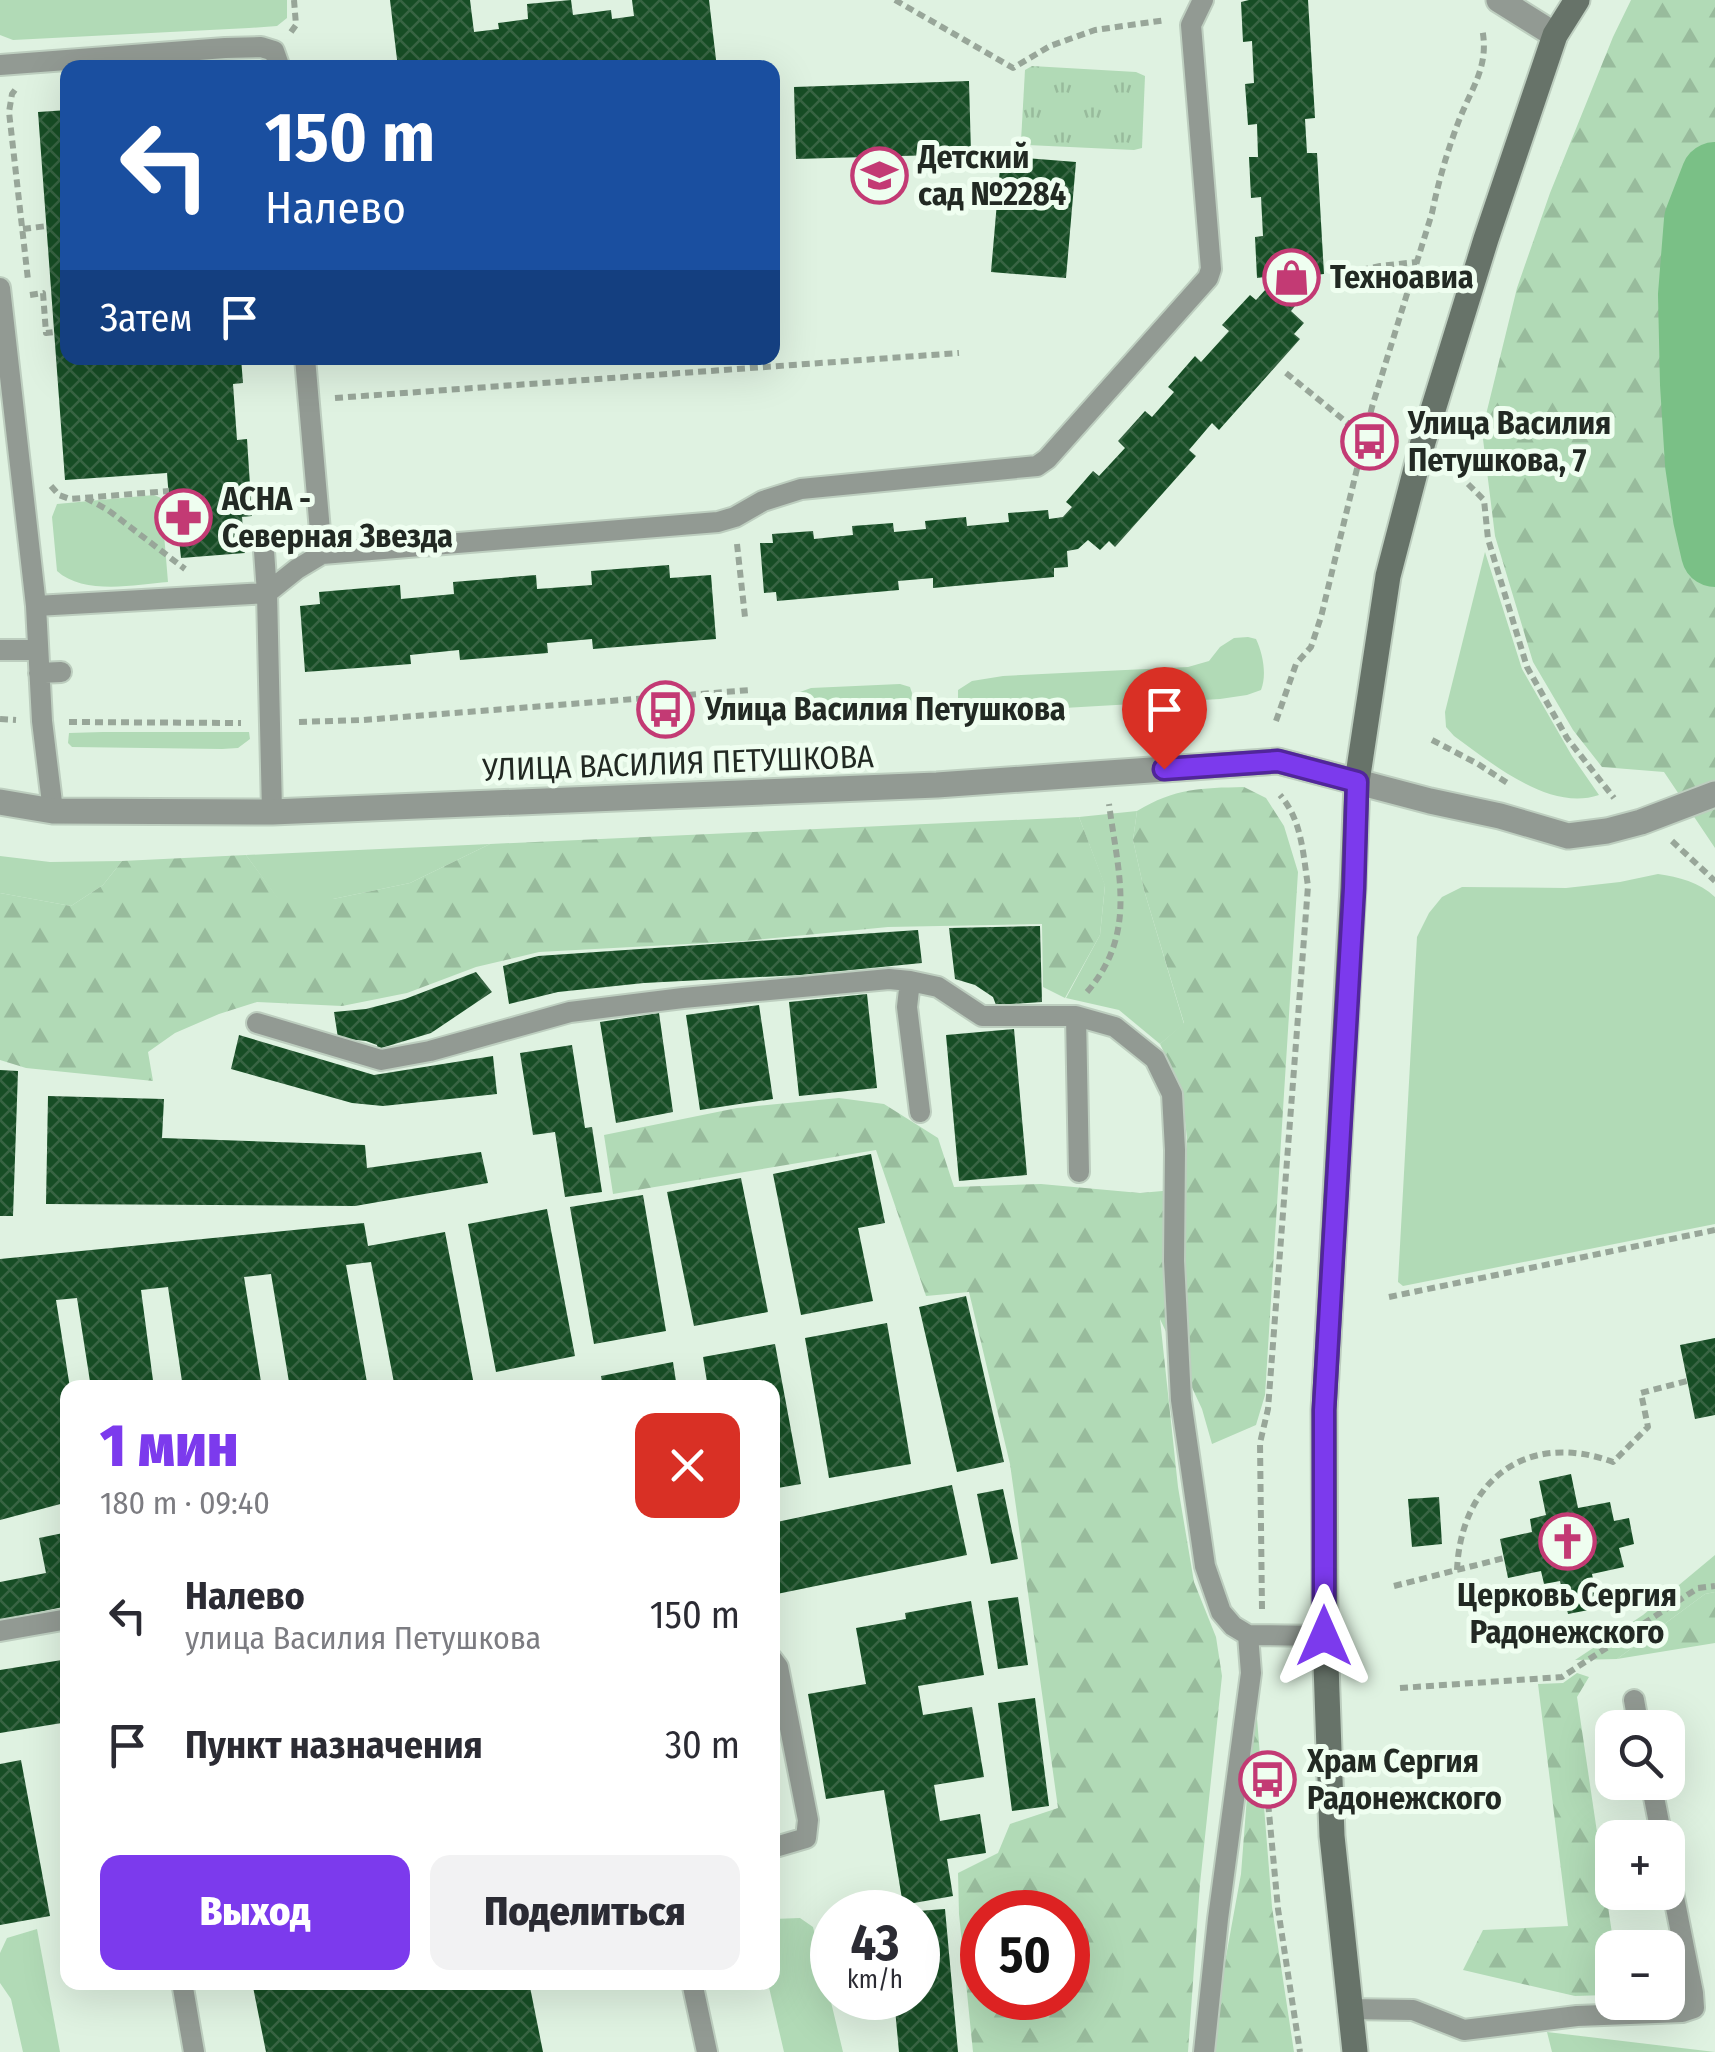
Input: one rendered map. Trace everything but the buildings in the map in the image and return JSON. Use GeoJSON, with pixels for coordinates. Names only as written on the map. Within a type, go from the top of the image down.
{"type":"FeatureCollection","features":[{"type":"Feature","properties":{"kind":"main road"},"geometry":{"type":"LineString","coordinates":[[1354,2052],[1332,1836],[1324,1636],[1324,1410],[1357,782],[1388,576],[1423,442],[1555,35],[1577,0]]}},
{"type":"Feature","properties":{"kind":"street"},"geometry":{"type":"LineString","coordinates":[[1499,0],[1555,35]]}},
{"type":"Feature","properties":{"kind":"street","name":"УЛИЦА ВАСИЛИЯ ПЕТУШКОВА"},"geometry":{"type":"LineString","coordinates":[[0,802],[53,811],[272,812],[937,785],[1278,761],[1568,836],[1641,822],[1715,794]]}},
{"type":"Feature","properties":{"kind":"lane"},"geometry":{"type":"LineString","coordinates":[[36,606],[267,593],[297,568],[322,554],[718,522],[801,489],[1037,466],[1208,278],[1211,269],[1191,25],[1198,8]]}},
{"type":"Feature","properties":{"kind":"lane"},"geometry":{"type":"LineString","coordinates":[[62,60],[260,47],[274,51],[277,60]]}},
{"type":"Feature","properties":{"kind":"lane"},"geometry":{"type":"LineString","coordinates":[[0,65],[60,60]]}},
{"type":"Feature","properties":{"kind":"lane"},"geometry":{"type":"LineString","coordinates":[[0,288],[36,606],[42,721],[53,811]]}},
{"type":"Feature","properties":{"kind":"lane"},"geometry":{"type":"LineString","coordinates":[[306,365],[322,554]]}},
{"type":"Feature","properties":{"kind":"lane"},"geometry":{"type":"LineString","coordinates":[[264,552],[272,812]]}},
{"type":"Feature","properties":{"kind":"lane"},"geometry":{"type":"LineString","coordinates":[[0,650],[38,650]]}},
{"type":"Feature","properties":{"kind":"lane"},"geometry":{"type":"LineString","coordinates":[[39,673],[61,672]]}},
{"type":"Feature","properties":{"kind":"lane"},"geometry":{"type":"LineString","coordinates":[[257,1023],[380,1060],[430,1051],[570,1012],[889,980],[938,986],[982,1016],[1068,1016],[1114,1028],[1156,1059],[1172,1094],[1174,1261],[1184,1419],[1204,1566],[1221,1612],[1234,1626],[1255,1636],[1324,1636]]}},
{"type":"Feature","properties":{"kind":"lane"},"geometry":{"type":"LineString","coordinates":[[910,981],[907,1007],[920,1112]]}},
{"type":"Feature","properties":{"kind":"lane"},"geometry":{"type":"LineString","coordinates":[[1068,1016],[1079,1172]]}},
{"type":"Feature","properties":{"kind":"lane"},"geometry":{"type":"LineString","coordinates":[[0,1631],[60,1620]]}},
{"type":"Feature","properties":{"kind":"lane"},"geometry":{"type":"LineString","coordinates":[[1204,2052],[1255,1636]]}},
{"type":"Feature","properties":{"kind":"lane"},"geometry":{"type":"LineString","coordinates":[[780,1677],[808,1820],[806,1838],[780,1846]]}},
{"type":"Feature","properties":{"kind":"lane"},"geometry":{"type":"LineString","coordinates":[[1634,1700],[1636,1710]]}},
{"type":"Feature","properties":{"kind":"lane"},"geometry":{"type":"LineString","coordinates":[[1348,2009],[1413,2010],[1464,2030],[1576,2016],[1682,2012],[1694,2008],[1676,1910]]}},
{"type":"Feature","properties":{"kind":"lane"},"geometry":{"type":"LineString","coordinates":[[183,1990],[194,2052]]}},
{"type":"Feature","properties":{"kind":"lane"},"geometry":{"type":"LineString","coordinates":[[694,1990],[707,2052]]}},
{"type":"Feature","properties":{"kind":"path"},"geometry":{"type":"LineString","coordinates":[[896,0],[1013,68],[1050,46],[1095,30],[1198,8]]}},
{"type":"Feature","properties":{"kind":"path"},"geometry":{"type":"LineString","coordinates":[[1276,721],[1296,664],[1311,646],[1321,617],[1372,408],[1436,189],[1484,58],[1483,29],[1476,19]]}},
{"type":"Feature","properties":{"kind":"path"},"geometry":{"type":"LineString","coordinates":[[21,84],[12,94],[10,112],[30,295],[42,293],[50,332],[34,333]]}},
{"type":"Feature","properties":{"kind":"path"},"geometry":{"type":"LineString","coordinates":[[23,230],[46,226]]}},
{"type":"Feature","properties":{"kind":"path"},"geometry":{"type":"LineString","coordinates":[[1335,275],[1417,262]]}},
{"type":"Feature","properties":{"kind":"path"},"geometry":{"type":"LineString","coordinates":[[308,400],[959,353]]}},
{"type":"Feature","properties":{"kind":"path"},"geometry":{"type":"LineString","coordinates":[[1286,373],[1355,428]]}},
{"type":"Feature","properties":{"kind":"path"},"geometry":{"type":"LineString","coordinates":[[1468,484],[1484,500],[1488,539],[1527,668],[1566,738],[1618,802],[1607,806]]}},
{"type":"Feature","properties":{"kind":"path"},"geometry":{"type":"LineString","coordinates":[[50,485],[70,500],[169,492]]}},
{"type":"Feature","properties":{"kind":"path"},"geometry":{"type":"LineString","coordinates":[[84,498],[132,528],[168,558],[233,595]]}},
{"type":"Feature","properties":{"kind":"path"},"geometry":{"type":"LineString","coordinates":[[734,517],[744,617]]}},
{"type":"Feature","properties":{"kind":"path"},"geometry":{"type":"LineString","coordinates":[[0,719],[271,723],[363,720],[752,690]]}},
{"type":"Feature","properties":{"kind":"path"},"geometry":{"type":"LineString","coordinates":[[1432,740],[1512,786]]}},
{"type":"Feature","properties":{"kind":"path"},"geometry":{"type":"LineString","coordinates":[[1255,1636],[1260,1442],[1268,1409],[1308,886],[1298,824],[1290,806],[1267,787]]}},
{"type":"Feature","properties":{"kind":"path"},"geometry":{"type":"LineString","coordinates":[[1068,1016],[1092,987],[1117,936],[1121,885],[1112,821]]}},
{"type":"Feature","properties":{"kind":"path"},"geometry":{"type":"LineString","coordinates":[[1641,822],[1671,840],[1715,881]]}},
{"type":"Feature","properties":{"kind":"path"},"geometry":{"type":"LineString","coordinates":[[1389,1297],[1715,1230]]}},
{"type":"Feature","properties":{"kind":"path"},"geometry":{"type":"LineString","coordinates":[[1457,1570],[1462,1527],[1471,1507],[1499,1474],[1518,1463],[1557,1452],[1576,1452],[1613,1462],[1648,1428],[1641,1393],[1687,1382]]}},
{"type":"Feature","properties":{"kind":"path"},"geometry":{"type":"LineString","coordinates":[[1394,1586],[1504,1558]]}},
{"type":"Feature","properties":{"kind":"path"},"geometry":{"type":"LineString","coordinates":[[1400,1688],[1562,1676],[1698,1588],[1715,1586]]}},
{"type":"Feature","properties":{"kind":"path"},"geometry":{"type":"LineString","coordinates":[[1267,1789],[1278,1909],[1300,2052]]}},
{"type":"Feature","properties":{"kind":"green space"},"geometry":{"type":"Polygon","coordinates":[[[0,0],[287,0],[287,18],[277,26],[13,40],[0,35],[0,0]]]}},
{"type":"Feature","properties":{"kind":"green space"},"geometry":{"type":"Polygon","coordinates":[[[1631,0],[1715,0],[1715,848],[1664,772],[1602,767],[1573,730],[1533,662],[1495,536],[1482,431],[1517,288],[1550,193],[1631,0]]]}},
{"type":"Feature","properties":{"kind":"green space"},"geometry":{"type":"Polygon","coordinates":[[[1032,66],[1136,72],[1145,76],[1142,148],[1027,145],[1021,141],[1025,70],[1032,66]]]}},
{"type":"Feature","properties":{"kind":"green space"},"geometry":{"type":"Polygon","coordinates":[[[154,495],[161,498],[168,582],[95,586],[57,571],[52,517],[57,504],[154,495]]]}},
{"type":"Feature","properties":{"kind":"green space"},"geometry":{"type":"Polygon","coordinates":[[[1485,552],[1522,669],[1599,795],[1561,797],[1541,791],[1503,771],[1446,727],[1445,712],[1485,552]]]}},
{"type":"Feature","properties":{"kind":"green space"},"geometry":{"type":"Polygon","coordinates":[[[1234,638],[1256,639],[1264,671],[1261,690],[1247,695],[978,713],[966,711],[958,703],[958,690],[972,681],[1188,667],[1209,661],[1234,638]]]}},
{"type":"Feature","properties":{"kind":"green space"},"geometry":{"type":"Polygon","coordinates":[[[900,684],[910,687],[912,693],[911,708],[905,712],[805,716],[796,702],[800,692],[811,688],[900,684]]]}},
{"type":"Feature","properties":{"kind":"green space"},"geometry":{"type":"Polygon","coordinates":[[[249,732],[250,739],[238,748],[222,749],[72,747],[68,743],[69,733],[249,732]]]}},
{"type":"Feature","properties":{"kind":"green space"},"geometry":{"type":"Polygon","coordinates":[[[1244,787],[1266,798],[1284,826],[1298,872],[1265,1395],[1256,1425],[1212,1444],[1202,1409],[1160,1319],[1178,1487],[1194,1582],[1216,1637],[1222,1676],[1200,1884],[1188,2052],[973,2052],[970,2020],[1090,2020],[1090,1890],[960,1890],[960,1924],[958,1873],[998,1853],[1010,1824],[1058,1808],[1010,1464],[969,1292],[926,1296],[876,1150],[613,1194],[604,1135],[737,1108],[839,1098],[884,1104],[938,1138],[954,1187],[1041,1184],[1140,1193],[1185,1189],[1187,1138],[1181,1087],[1160,1044],[1184,1023],[1133,840],[1137,811],[1189,791],[1244,787]]]}},
{"type":"Feature","properties":{"kind":"green space"},"geometry":{"type":"Polygon","coordinates":[[[1137,811],[1133,840],[1144,890],[1184,1024],[1160,1044],[1119,1010],[1066,998],[1100,935],[1105,886],[1079,817],[1137,811]]]}},
{"type":"Feature","properties":{"kind":"green space"},"geometry":{"type":"Polygon","coordinates":[[[1079,817],[1105,885],[1100,935],[1065,998],[1043,987],[1042,924],[888,927],[744,941],[539,952],[476,967],[407,993],[342,1006],[257,1002],[175,1033],[148,1052],[153,1081],[26,1068],[0,1060],[0,893],[71,906],[103,885],[122,861],[246,855],[278,898],[333,899],[410,883],[490,844],[1079,817]]]}},
{"type":"Feature","properties":{"kind":"green space"},"geometry":{"type":"Polygon","coordinates":[[[490,844],[410,883],[333,899],[278,899],[246,855],[490,844]]]}},
{"type":"Feature","properties":{"kind":"green space"},"geometry":{"type":"Polygon","coordinates":[[[0,856],[50,862],[122,861],[103,885],[71,906],[0,893],[0,856]]]}},
{"type":"Feature","properties":{"kind":"green space"},"geometry":{"type":"Polygon","coordinates":[[[1658,874],[1688,881],[1715,897],[1715,1224],[1403,1286],[1398,1282],[1417,937],[1429,913],[1442,897],[1462,887],[1566,888],[1658,874]]]}},
{"type":"Feature","properties":{"kind":"green space"},"geometry":{"type":"Polygon","coordinates":[[[1715,1555],[1715,1592],[1705,1594],[1617,1659],[1575,1660],[1643,1615],[1715,1555]]]}},
{"type":"Feature","properties":{"kind":"green space"},"geometry":{"type":"Polygon","coordinates":[[[1715,1592],[1715,1643],[1617,1659],[1705,1594],[1715,1592]]]}},
{"type":"Feature","properties":{"kind":"green space"},"geometry":{"type":"Polygon","coordinates":[[[1577,1673],[1589,1677],[1577,1697],[1595,1820],[1595,1910],[1609,1910],[1611,1930],[1595,1930],[1595,1995],[1575,1996],[1463,1970],[1483,1930],[1568,1926],[1538,1684],[1563,1683],[1577,1673]]]}},
{"type":"Feature","properties":{"kind":"green space"},"geometry":{"type":"Polygon","coordinates":[[[1255,1693],[1272,1907],[1294,2052],[1214,2052],[1215,2017],[1241,1874],[1255,1693]]]}},
{"type":"Feature","properties":{"kind":"green space"},"geometry":{"type":"Polygon","coordinates":[[[800,1918],[810,1925],[810,2020],[835,2020],[843,2052],[784,2052],[770,1990],[780,1990],[780,1919],[800,1918]]]}},
{"type":"Feature","properties":{"kind":"green space"},"geometry":{"type":"Polygon","coordinates":[[[37,1929],[60,2052],[23,2052],[11,1999],[0,1983],[0,1953],[7,1938],[37,1929]]]}},
{"type":"Feature","properties":{"kind":"green space"},"geometry":{"type":"Polygon","coordinates":[[[1547,2032],[1715,2052],[1552,2052],[1547,2032]]]}},
{"type":"Feature","properties":{"kind":"waterway"},"geometry":{"type":"LineString","coordinates":[[1715,176],[1698,220],[1692,295],[1699,464],[1715,553]]}},
{"type":"Feature","properties":{"kind":"place","name":"Детский сад №2284"},"geometry":{"type":"Point","coordinates":[879,175]}},
{"type":"Feature","properties":{"kind":"place","name":"Техноавиа"},"geometry":{"type":"Point","coordinates":[1291,277]}},
{"type":"Feature","properties":{"kind":"place","name":"Улица Василия Петушкова, 7"},"geometry":{"type":"Point","coordinates":[1369,441]}},
{"type":"Feature","properties":{"kind":"place","name":"АСНА - Северная Звезда"},"geometry":{"type":"Point","coordinates":[183,517]}},
{"type":"Feature","properties":{"kind":"place","name":"Улица Василия Петушкова"},"geometry":{"type":"Point","coordinates":[666,709]}},
{"type":"Feature","properties":{"kind":"place","name":"Церковь Сергия Радонежского"},"geometry":{"type":"Point","coordinates":[1567,1541]}},
{"type":"Feature","properties":{"kind":"place","name":"Храм Сергия Радонежского"},"geometry":{"type":"Point","coordinates":[1268,1779]}},
{"type":"Feature","properties":{"kind":"route"},"geometry":{"type":"LineString","coordinates":[[1164,769],[1278,761],[1357,782],[1324,1410],[1324,1636]]}}]}
